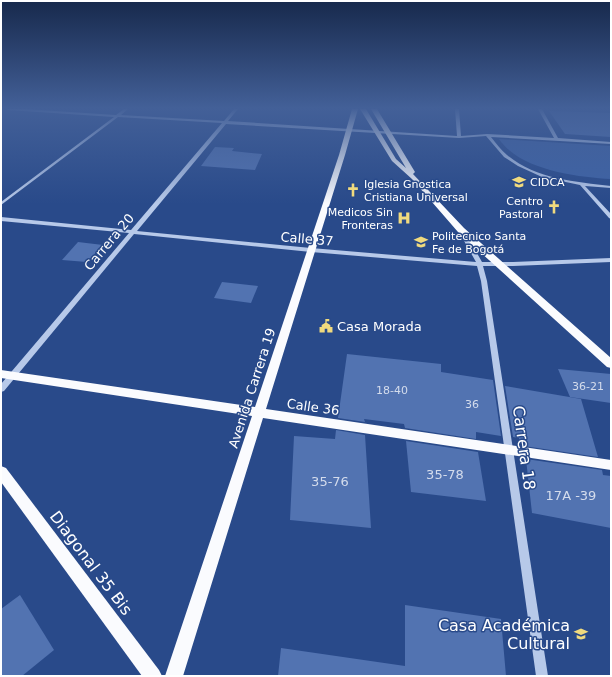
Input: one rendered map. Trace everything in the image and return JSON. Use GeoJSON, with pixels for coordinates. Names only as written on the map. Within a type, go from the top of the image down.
{"type":"FeatureCollection","features":[{"type":"Feature","properties":{"kind":"main road","name":"Avenida Carrera 19"},"geometry":{"type":"LineString","coordinates":[[174,676],[345,141]]}},
{"type":"Feature","properties":{"kind":"main road"},"geometry":{"type":"LineString","coordinates":[[382,141],[394,160],[414,178],[434,202],[461,230],[611,364]]}},
{"type":"Feature","properties":{"kind":"main road"},"geometry":{"type":"LineString","coordinates":[[393,141],[414,178]]}},
{"type":"Feature","properties":{"kind":"main road","name":"Calle 36"},"geometry":{"type":"LineString","coordinates":[[6,376],[611,466]]}},
{"type":"Feature","properties":{"kind":"main road","name":"Diagonal 35 Bis"},"geometry":{"type":"LineString","coordinates":[[1,472],[153,676]]}},
{"type":"Feature","properties":{"kind":"street"},"geometry":{"type":"LineString","coordinates":[[1,204],[84,141]]}},
{"type":"Feature","properties":{"kind":"street","name":"Carrera 20"},"geometry":{"type":"LineString","coordinates":[[1,390],[6,376],[133,232],[209,141]]}},
{"type":"Feature","properties":{"kind":"street"},"geometry":{"type":"LineString","coordinates":[[492,141],[507,157],[517,163],[550,177],[582,185],[611,186]]}},
{"type":"Feature","properties":{"kind":"street"},"geometry":{"type":"LineString","coordinates":[[578,141],[611,143]]}},
{"type":"Feature","properties":{"kind":"street"},"geometry":{"type":"LineString","coordinates":[[582,185],[611,217]]}},
{"type":"Feature","properties":{"kind":"street","name":"Calle 37"},"geometry":{"type":"LineString","coordinates":[[1,219],[311,250],[480,264],[500,265],[611,260]]}},
{"type":"Feature","properties":{"kind":"street","name":"Carrera 18"},"geometry":{"type":"LineString","coordinates":[[461,230],[480,264],[484,281],[542,676]]}},
{"type":"Feature","properties":{"kind":"shaded area"},"geometry":{"type":"Polygon","coordinates":[[[500,141],[611,146],[611,179],[566,174],[550,170],[535,165],[508,150],[500,141]]]}},
{"type":"Feature","properties":{"kind":"building"},"geometry":{"type":"Polygon","coordinates":[[[215,147],[234,148],[232,151],[262,154],[255,170],[201,166],[215,147]]]}},
{"type":"Feature","properties":{"kind":"building"},"geometry":{"type":"Polygon","coordinates":[[[78,242],[103,245],[87,262],[62,260],[78,242]]]}},
{"type":"Feature","properties":{"kind":"building"},"geometry":{"type":"Polygon","coordinates":[[[222,282],[258,286],[251,303],[214,298],[222,282]]]}},
{"type":"Feature","properties":{"kind":"building"},"geometry":{"type":"Polygon","coordinates":[[[347,354],[441,364],[441,372],[493,380],[501,436],[476,432],[476,439],[405,428],[404,424],[364,419],[365,422],[338,418],[347,354]]]}},
{"type":"Feature","properties":{"kind":"building"},"geometry":{"type":"Polygon","coordinates":[[[558,369],[611,374],[611,403],[570,397],[558,369]]]}},
{"type":"Feature","properties":{"kind":"building"},"geometry":{"type":"Polygon","coordinates":[[[505,386],[581,399],[598,457],[524,446],[523,441],[519,440],[519,438],[513,437],[505,386]]]}},
{"type":"Feature","properties":{"kind":"building"},"geometry":{"type":"Polygon","coordinates":[[[336,430],[365,435],[371,528],[290,520],[294,436],[335,439],[336,430]]]}},
{"type":"Feature","properties":{"kind":"building"},"geometry":{"type":"Polygon","coordinates":[[[406,441],[478,452],[486,501],[411,492],[406,441]]]}},
{"type":"Feature","properties":{"kind":"building"},"geometry":{"type":"Polygon","coordinates":[[[526,459],[602,470],[603,475],[611,476],[611,528],[532,513],[526,459]]]}},
{"type":"Feature","properties":{"kind":"building"},"geometry":{"type":"Polygon","coordinates":[[[20,595],[54,650],[22,676],[1,676],[1,609],[20,595]]]}},
{"type":"Feature","properties":{"kind":"building"},"geometry":{"type":"Polygon","coordinates":[[[405,605],[501,619],[506,676],[278,676],[281,648],[405,666],[405,605]]]}},
{"type":"Feature","properties":{"kind":"place","name":"CIDCA"},"geometry":{"type":"Point","coordinates":[519,182]}},
{"type":"Feature","properties":{"kind":"place","name":"Iglesia Gnostica Cristiana Universal"},"geometry":{"type":"Point","coordinates":[353,190]}},
{"type":"Feature","properties":{"kind":"place","name":"Centro Pastoral"},"geometry":{"type":"Point","coordinates":[554,207]}},
{"type":"Feature","properties":{"kind":"place","name":"Medicos Sin Fronteras"},"geometry":{"type":"Point","coordinates":[404,218]}},
{"type":"Feature","properties":{"kind":"place","name":"Politecnico Santa Fe de Bogotá"},"geometry":{"type":"Point","coordinates":[421,242]}},
{"type":"Feature","properties":{"kind":"place","name":"Casa Morada"},"geometry":{"type":"Point","coordinates":[326,326]}},
{"type":"Feature","properties":{"kind":"place","name":"Casa Académica Cultural"},"geometry":{"type":"Point","coordinates":[581,634]}}]}
